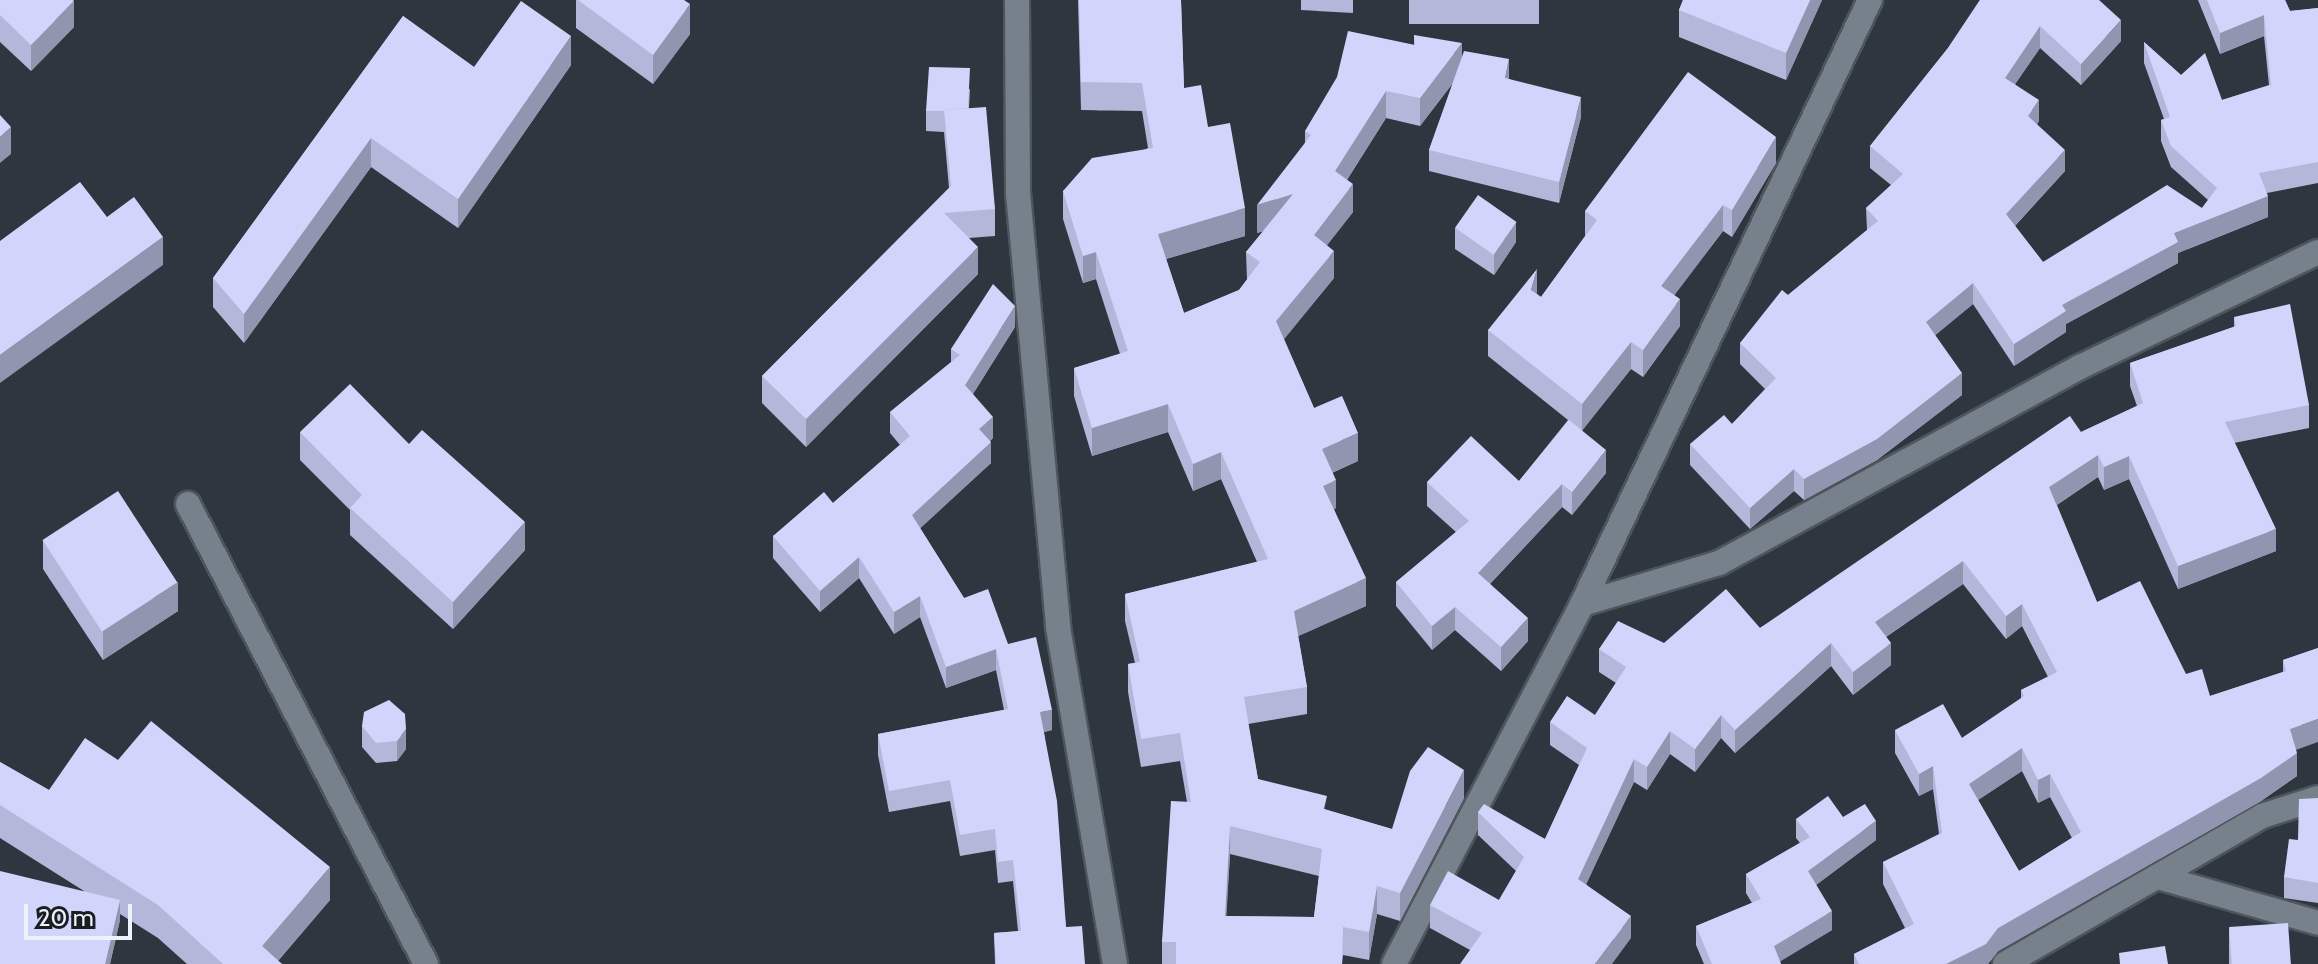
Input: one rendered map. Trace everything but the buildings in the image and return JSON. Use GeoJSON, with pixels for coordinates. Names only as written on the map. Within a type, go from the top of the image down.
{"type":"FeatureCollection","features":[{"type":"Feature","properties":{"kind":"street"},"geometry":{"type":"LineString","coordinates":[[1017,0],[1018,193],[1058,627],[1115,964]]}},
{"type":"Feature","properties":{"kind":"street"},"geometry":{"type":"LineString","coordinates":[[1394,964],[1582,604],[1870,0]]}},
{"type":"Feature","properties":{"kind":"street"},"geometry":{"type":"LineString","coordinates":[[1582,604],[1719,563],[2080,367],[2318,252]]}},
{"type":"Feature","properties":{"kind":"street"},"geometry":{"type":"LineString","coordinates":[[188,504],[426,964]]}},
{"type":"Feature","properties":{"kind":"street"},"geometry":{"type":"LineString","coordinates":[[2005,964],[2262,816],[2318,798]]}},
{"type":"Feature","properties":{"kind":"street"},"geometry":{"type":"LineString","coordinates":[[2158,877],[2318,923]]}}]}
